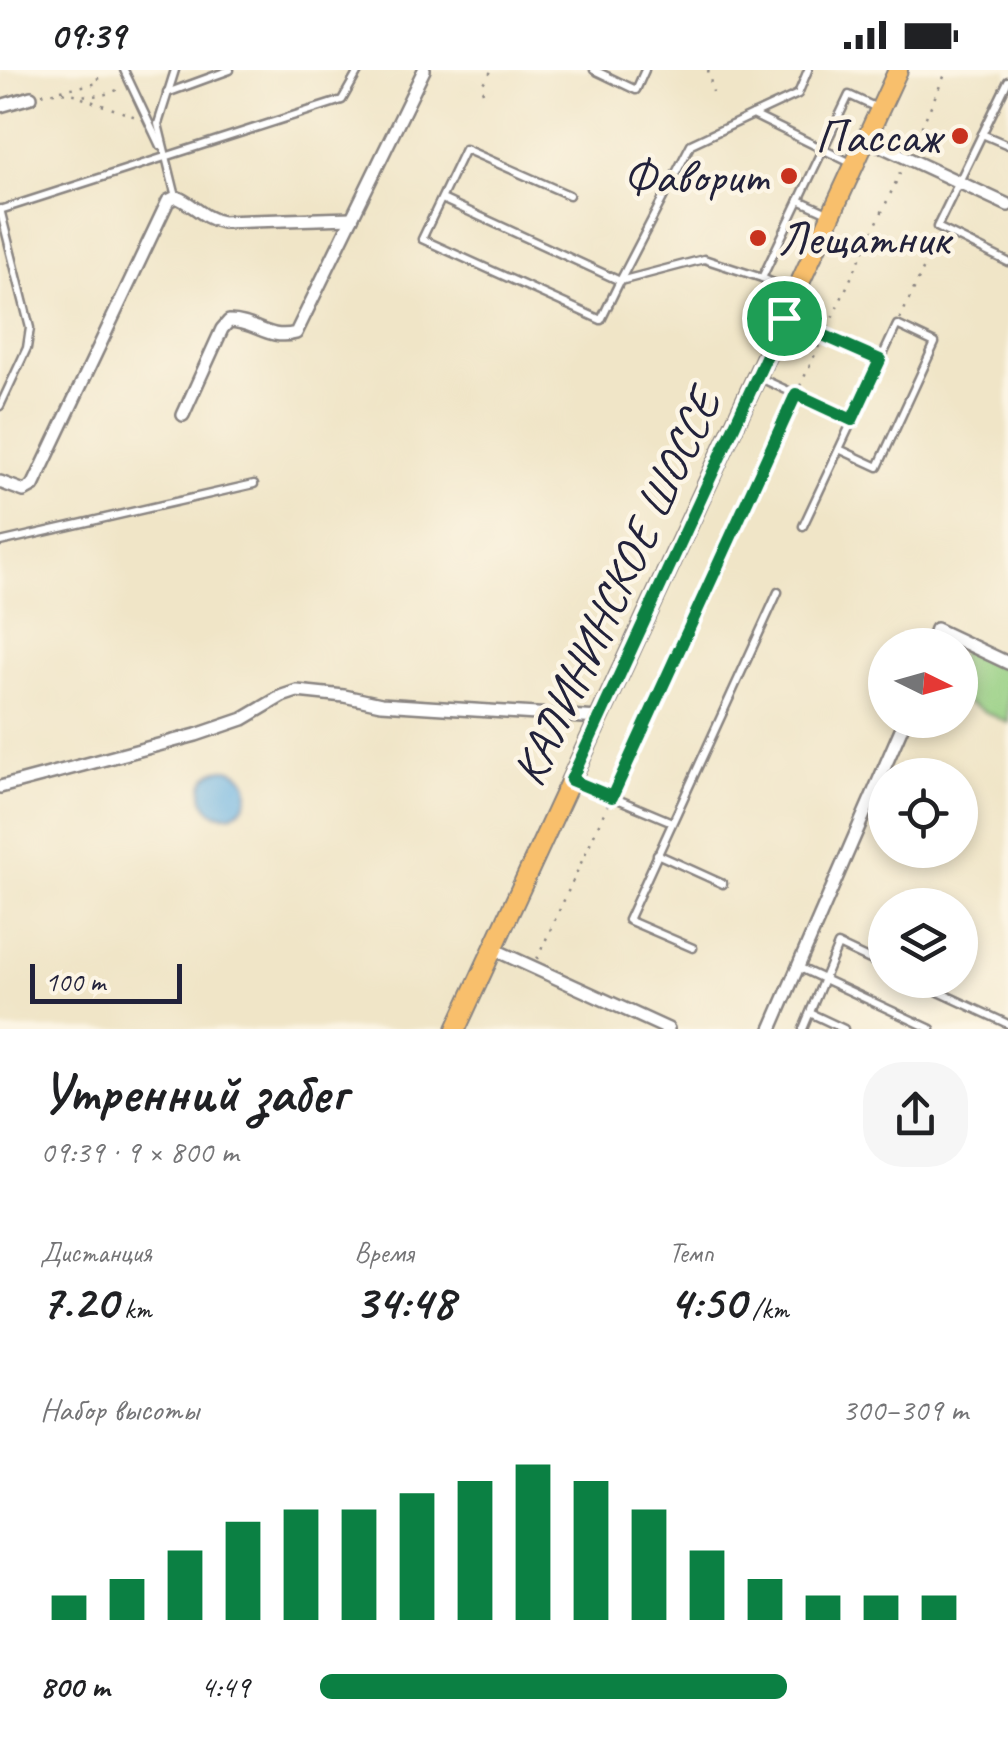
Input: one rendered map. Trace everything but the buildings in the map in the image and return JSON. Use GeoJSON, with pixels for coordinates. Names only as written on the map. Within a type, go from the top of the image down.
{"type":"FeatureCollection","features":[{"type":"Feature","properties":{"kind":"main road","name":"КАЛИНИНСКОЕ ШОССЕ"},"geometry":{"type":"LineString","coordinates":[[456,1029],[898,70]]}},
{"type":"Feature","properties":{"kind":"street"},"geometry":{"type":"LineString","coordinates":[[183,415],[229,321],[280,337],[296,333],[424,70]]}},
{"type":"Feature","properties":{"kind":"street"},"geometry":{"type":"LineString","coordinates":[[0,106],[31,97]]}},
{"type":"Feature","properties":{"kind":"street"},"geometry":{"type":"LineString","coordinates":[[866,139],[1008,205]]}},
{"type":"Feature","properties":{"kind":"street"},"geometry":{"type":"LineString","coordinates":[[0,482],[24,491],[32,486],[168,201],[176,197],[209,219],[222,222],[352,218]]}},
{"type":"Feature","properties":{"kind":"street"},"geometry":{"type":"LineString","coordinates":[[978,649],[1008,663]]}},
{"type":"Feature","properties":{"kind":"street"},"geometry":{"type":"LineString","coordinates":[[0,787],[196,735],[243,719],[296,691],[380,704],[600,718]]}},
{"type":"Feature","properties":{"kind":"street"},"geometry":{"type":"LineString","coordinates":[[771,1029],[897,738]]}},
{"type":"Feature","properties":{"kind":"street"},"geometry":{"type":"LineString","coordinates":[[493,949],[668,1029]]}},
{"type":"Feature","properties":{"kind":"lane"},"geometry":{"type":"LineString","coordinates":[[124,70],[164,156]]}},
{"type":"Feature","properties":{"kind":"lane"},"geometry":{"type":"LineString","coordinates":[[175,70],[158,124],[176,197]]}},
{"type":"Feature","properties":{"kind":"lane"},"geometry":{"type":"LineString","coordinates":[[168,93],[230,70]]}},
{"type":"Feature","properties":{"kind":"lane"},"geometry":{"type":"LineString","coordinates":[[0,406],[27,348],[30,328],[0,210],[342,100],[359,70]]}},
{"type":"Feature","properties":{"kind":"lane"},"geometry":{"type":"LineString","coordinates":[[594,70],[636,90],[644,70]]}},
{"type":"Feature","properties":{"kind":"lane"},"geometry":{"type":"LineString","coordinates":[[569,195],[465,149],[422,239],[602,320],[691,144],[798,94],[808,70]]}},
{"type":"Feature","properties":{"kind":"lane"},"geometry":{"type":"LineString","coordinates":[[1008,81],[937,227],[1008,262]]}},
{"type":"Feature","properties":{"kind":"lane"},"geometry":{"type":"LineString","coordinates":[[762,278],[849,95],[880,109]]}},
{"type":"Feature","properties":{"kind":"lane"},"geometry":{"type":"LineString","coordinates":[[752,115],[854,164]]}},
{"type":"Feature","properties":{"kind":"lane"},"geometry":{"type":"LineString","coordinates":[[982,134],[1008,145]]}},
{"type":"Feature","properties":{"kind":"lane"},"geometry":{"type":"LineString","coordinates":[[442,198],[620,282],[704,259],[795,292]]}},
{"type":"Feature","properties":{"kind":"lane"},"geometry":{"type":"LineString","coordinates":[[799,200],[832,214]]}},
{"type":"Feature","properties":{"kind":"lane"},"geometry":{"type":"LineString","coordinates":[[784,318],[880,360]]}},
{"type":"Feature","properties":{"kind":"lane"},"geometry":{"type":"LineString","coordinates":[[802,526],[897,325],[935,343],[878,467],[839,449]]}},
{"type":"Feature","properties":{"kind":"lane"},"geometry":{"type":"LineString","coordinates":[[757,376],[852,420]]}},
{"type":"Feature","properties":{"kind":"lane"},"geometry":{"type":"LineString","coordinates":[[0,542],[254,484]]}},
{"type":"Feature","properties":{"kind":"lane"},"geometry":{"type":"LineString","coordinates":[[693,948],[628,920],[778,592]]}},
{"type":"Feature","properties":{"kind":"lane"},"geometry":{"type":"LineString","coordinates":[[571,780],[672,822]]}},
{"type":"Feature","properties":{"kind":"lane"},"geometry":{"type":"LineString","coordinates":[[658,854],[723,884]]}},
{"type":"Feature","properties":{"kind":"lane"},"geometry":{"type":"LineString","coordinates":[[803,1029],[838,946],[868,959]]}},
{"type":"Feature","properties":{"kind":"lane"},"geometry":{"type":"LineString","coordinates":[[797,966],[931,1029]]}},
{"type":"Feature","properties":{"kind":"lane"},"geometry":{"type":"LineString","coordinates":[[952,998],[1008,1024]]}},
{"type":"Feature","properties":{"kind":"lane"},"geometry":{"type":"LineString","coordinates":[[810,1013],[844,1029]]}},
{"type":"Feature","properties":{"kind":"path"},"geometry":{"type":"LineString","coordinates":[[31,97],[100,83],[96,70]]}},
{"type":"Feature","properties":{"kind":"path"},"geometry":{"type":"LineString","coordinates":[[483,92],[481,86],[492,70]]}},
{"type":"Feature","properties":{"kind":"path"},"geometry":{"type":"LineString","coordinates":[[708,70],[713,92]]}},
{"type":"Feature","properties":{"kind":"path"},"geometry":{"type":"LineString","coordinates":[[533,967],[947,70]]}},
{"type":"Feature","properties":{"kind":"path"},"geometry":{"type":"LineString","coordinates":[[81,98],[110,94],[130,83]]}},
{"type":"Feature","properties":{"kind":"path"},"geometry":{"type":"LineString","coordinates":[[54,90],[148,121]]}},
{"type":"Feature","properties":{"kind":"path"},"geometry":{"type":"LineString","coordinates":[[897,325],[942,230]]}},
{"type":"Feature","properties":{"kind":"green space"},"geometry":{"type":"Polygon","coordinates":[[[978,656],[1008,670],[1008,723],[978,708],[978,656]]]}},
{"type":"Feature","properties":{"kind":"water"},"geometry":{"type":"Polygon","coordinates":[[[225,769],[241,776],[248,792],[241,808],[225,815],[209,808],[202,792],[209,776],[225,769]]]}},
{"type":"Feature","properties":{"kind":"place","name":"Пассаж"},"geometry":{"type":"Point","coordinates":[960,136]}},
{"type":"Feature","properties":{"kind":"place","name":"Фаворит"},"geometry":{"type":"Point","coordinates":[789,176]}},
{"type":"Feature","properties":{"kind":"place","name":"Лещатник"},"geometry":{"type":"Point","coordinates":[758,238]}},
{"type":"Feature","properties":{"kind":"route"},"geometry":{"type":"LineString","coordinates":[[784,318],[880,360],[852,420],[796,394],[612,797],[571,780],[784,318]]}}]}
